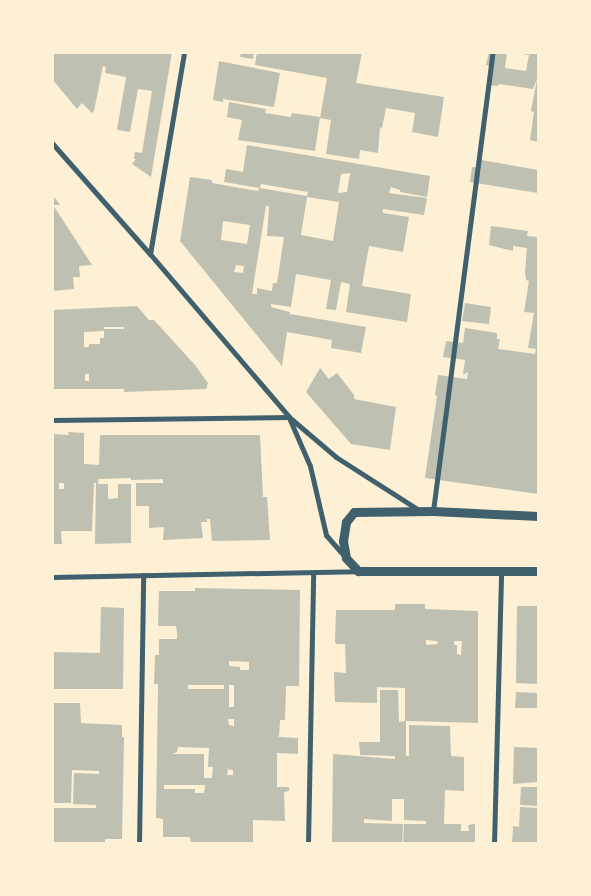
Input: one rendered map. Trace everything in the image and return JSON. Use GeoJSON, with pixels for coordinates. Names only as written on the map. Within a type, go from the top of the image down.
{"type":"FeatureCollection","features":[{"type":"Feature","properties":{"kind":"street"},"geometry":{"type":"LineString","coordinates":[[150,254],[184,52]]}},
{"type":"Feature","properties":{"kind":"street"},"geometry":{"type":"LineString","coordinates":[[433,511],[493,52]]}},
{"type":"Feature","properties":{"kind":"street"},"geometry":{"type":"LineString","coordinates":[[52,144],[150,254],[288,417],[336,457],[420,511]]}},
{"type":"Feature","properties":{"kind":"street"},"geometry":{"type":"LineString","coordinates":[[52,420],[288,417]]}},
{"type":"Feature","properties":{"kind":"street"},"geometry":{"type":"LineString","coordinates":[[288,417],[310,466],[326,535],[358,571]]}},
{"type":"Feature","properties":{"kind":"street"},"geometry":{"type":"LineString","coordinates":[[346,558],[343,541],[346,522],[354,512],[433,511],[538,516]]}},
{"type":"Feature","properties":{"kind":"street"},"geometry":{"type":"LineString","coordinates":[[494,844],[501,570]]}},
{"type":"Feature","properties":{"kind":"street"},"geometry":{"type":"LineString","coordinates":[[52,577],[313,574],[358,571],[538,571]]}},
{"type":"Feature","properties":{"kind":"street"},"geometry":{"type":"LineString","coordinates":[[308,844],[313,574]]}},
{"type":"Feature","properties":{"kind":"street"},"geometry":{"type":"LineString","coordinates":[[139,844],[143,575]]}},
{"type":"Feature","properties":{"kind":"building"},"geometry":{"type":"Polygon","coordinates":[[[52,52],[172,52],[151,177],[132,164],[136,159],[134,159],[135,152],[142,153],[152,91],[138,89],[130,132],[117,130],[126,77],[105,73],[106,67],[103,66],[94,111],[92,113],[82,103],[77,109],[52,79],[52,52]]]}},
{"type":"Feature","properties":{"kind":"building"},"geometry":{"type":"Polygon","coordinates":[[[241,52],[254,52],[253,59],[240,57],[241,52]]]}},
{"type":"Feature","properties":{"kind":"building"},"geometry":{"type":"Polygon","coordinates":[[[257,52],[362,52],[356,83],[444,97],[438,137],[412,132],[415,113],[386,108],[382,128],[380,127],[378,153],[360,150],[359,159],[326,154],[331,120],[320,118],[327,78],[255,65],[257,52]]]}},
{"type":"Feature","properties":{"kind":"building"},"geometry":{"type":"Polygon","coordinates":[[[489,52],[507,52],[505,68],[526,71],[529,55],[510,52],[538,52],[538,142],[530,140],[534,112],[531,111],[537,79],[533,89],[499,84],[498,86],[488,85],[491,66],[486,65],[489,52]]]}},
{"type":"Feature","properties":{"kind":"building"},"geometry":{"type":"Polygon","coordinates":[[[219,61],[280,73],[274,107],[223,99],[223,102],[213,100],[219,61]]]}},
{"type":"Feature","properties":{"kind":"building"},"geometry":{"type":"Polygon","coordinates":[[[229,102],[266,109],[265,113],[291,117],[292,113],[320,117],[315,151],[238,140],[242,120],[227,117],[229,102]]]}},
{"type":"Feature","properties":{"kind":"building"},"geometry":{"type":"Polygon","coordinates":[[[247,145],[430,176],[427,197],[400,192],[400,190],[391,187],[389,193],[427,198],[424,215],[383,209],[383,213],[409,217],[403,252],[369,246],[362,286],[411,294],[407,322],[346,312],[350,284],[341,282],[336,310],[326,309],[331,280],[296,274],[291,307],[271,304],[271,307],[290,312],[290,314],[366,327],[361,353],[331,348],[332,340],[287,332],[282,366],[180,241],[190,177],[258,191],[259,188],[224,182],[226,169],[243,172],[247,145]],[[350,173],[341,174],[338,193],[347,192],[350,173]],[[261,184],[260,188],[307,196],[308,192],[261,184]],[[307,197],[301,235],[333,241],[339,202],[307,197]],[[266,206],[252,294],[257,294],[257,288],[272,291],[273,283],[277,283],[284,237],[267,236],[269,206],[266,206]],[[223,221],[221,240],[247,244],[250,225],[223,221]],[[236,265],[234,272],[243,273],[244,266],[236,265]]]}},
{"type":"Feature","properties":{"kind":"building"},"geometry":{"type":"Polygon","coordinates":[[[481,160],[538,170],[538,193],[470,182],[472,167],[480,168],[481,160]]]}},
{"type":"Feature","properties":{"kind":"building"},"geometry":{"type":"Polygon","coordinates":[[[52,194],[60,205],[53,205],[92,265],[79,266],[80,277],[73,277],[74,289],[52,291],[52,194]]]}},
{"type":"Feature","properties":{"kind":"building"},"geometry":{"type":"Polygon","coordinates":[[[491,226],[528,231],[527,236],[538,237],[538,494],[425,478],[437,396],[435,395],[438,375],[467,379],[468,372],[463,375],[465,360],[443,357],[446,341],[463,343],[465,328],[497,333],[497,339],[500,339],[498,349],[535,354],[536,349],[528,348],[534,313],[524,312],[529,281],[526,280],[525,272],[527,248],[513,246],[513,251],[489,245],[491,226]]]}},
{"type":"Feature","properties":{"kind":"building"},"geometry":{"type":"Polygon","coordinates":[[[465,303],[491,307],[489,324],[462,321],[465,303]]]}},
{"type":"Feature","properties":{"kind":"building"},"geometry":{"type":"Polygon","coordinates":[[[137,306],[149,320],[154,320],[195,365],[208,383],[206,389],[124,392],[124,389],[52,389],[52,310],[137,306]],[[104,327],[104,329],[124,329],[124,327],[104,327]],[[104,331],[84,332],[84,347],[89,347],[89,344],[100,344],[100,338],[104,338],[104,331]],[[85,374],[85,381],[89,381],[89,374],[85,374]]]}},
{"type":"Feature","properties":{"kind":"building"},"geometry":{"type":"Polygon","coordinates":[[[320,368],[329,379],[337,373],[354,395],[354,399],[396,407],[390,450],[351,444],[306,392],[320,368]]]}},
{"type":"Feature","properties":{"kind":"building"},"geometry":{"type":"Polygon","coordinates":[[[68,432],[84,433],[84,464],[99,465],[100,435],[260,435],[263,497],[267,497],[270,540],[212,541],[210,519],[207,519],[207,522],[201,522],[203,538],[163,540],[164,527],[149,528],[149,506],[136,506],[136,483],[163,483],[163,479],[131,480],[131,478],[99,479],[98,484],[108,484],[108,499],[118,498],[118,484],[131,484],[131,543],[95,544],[96,483],[94,483],[92,531],[61,531],[62,544],[52,544],[52,434],[69,435],[68,432]],[[59,483],[59,489],[64,489],[64,483],[59,483]]]}},
{"type":"Feature","properties":{"kind":"building"},"geometry":{"type":"Polygon","coordinates":[[[195,588],[300,590],[299,686],[286,686],[285,720],[280,720],[279,737],[298,738],[298,754],[277,753],[277,787],[289,787],[289,791],[284,792],[285,821],[253,820],[253,844],[191,844],[190,837],[163,837],[163,819],[156,818],[158,684],[154,684],[155,655],[159,655],[159,639],[177,639],[176,626],[158,626],[159,591],[195,591],[195,588]],[[229,661],[229,666],[240,667],[240,670],[249,670],[249,662],[229,661]],[[188,685],[188,689],[224,689],[224,685],[188,685]],[[229,685],[229,707],[234,707],[234,685],[229,685]],[[228,719],[229,725],[234,726],[234,719],[228,719]],[[178,747],[177,752],[172,754],[204,754],[204,778],[212,778],[213,767],[208,767],[209,748],[178,747]],[[228,769],[227,775],[233,775],[233,770],[228,769]],[[164,785],[164,789],[195,789],[195,793],[204,793],[205,785],[164,785]]]}},
{"type":"Feature","properties":{"kind":"building"},"geometry":{"type":"Polygon","coordinates":[[[395,604],[425,604],[425,609],[478,611],[478,723],[406,721],[406,756],[409,756],[409,725],[450,726],[451,756],[464,757],[464,791],[445,790],[444,824],[461,824],[461,831],[469,831],[468,825],[475,824],[475,844],[403,844],[404,824],[426,824],[426,821],[404,820],[404,799],[392,799],[392,821],[364,819],[364,823],[403,824],[402,844],[332,844],[333,754],[395,759],[395,756],[360,755],[359,742],[380,742],[380,690],[398,690],[399,722],[405,721],[405,688],[377,687],[377,703],[335,702],[334,672],[346,673],[345,644],[336,644],[335,641],[336,610],[395,610],[395,604]],[[426,640],[426,645],[438,644],[437,641],[426,640]],[[454,641],[454,645],[457,645],[457,654],[461,655],[462,641],[454,641]]]}},
{"type":"Feature","properties":{"kind":"building"},"geometry":{"type":"Polygon","coordinates":[[[517,606],[538,606],[538,684],[516,683],[517,606]]]}},
{"type":"Feature","properties":{"kind":"building"},"geometry":{"type":"Polygon","coordinates":[[[101,607],[124,608],[123,689],[52,689],[52,652],[100,653],[101,607]]]}},
{"type":"Feature","properties":{"kind":"building"},"geometry":{"type":"Polygon","coordinates":[[[516,692],[538,693],[538,708],[515,708],[516,692]]]}},
{"type":"Feature","properties":{"kind":"building"},"geometry":{"type":"Polygon","coordinates":[[[52,703],[80,703],[81,723],[122,725],[122,737],[124,737],[122,839],[105,839],[105,844],[52,844],[52,808],[96,808],[96,805],[73,804],[74,773],[99,774],[99,771],[72,770],[71,803],[52,803],[52,703]]]}},
{"type":"Feature","properties":{"kind":"building"},"geometry":{"type":"Polygon","coordinates":[[[514,747],[538,748],[538,782],[513,784],[514,747]]]}},
{"type":"Feature","properties":{"kind":"building"},"geometry":{"type":"Polygon","coordinates":[[[521,787],[538,787],[538,806],[520,805],[521,787]]]}},
{"type":"Feature","properties":{"kind":"building"},"geometry":{"type":"Polygon","coordinates":[[[520,807],[538,808],[538,844],[512,844],[513,826],[519,827],[520,807]]]}}]}
